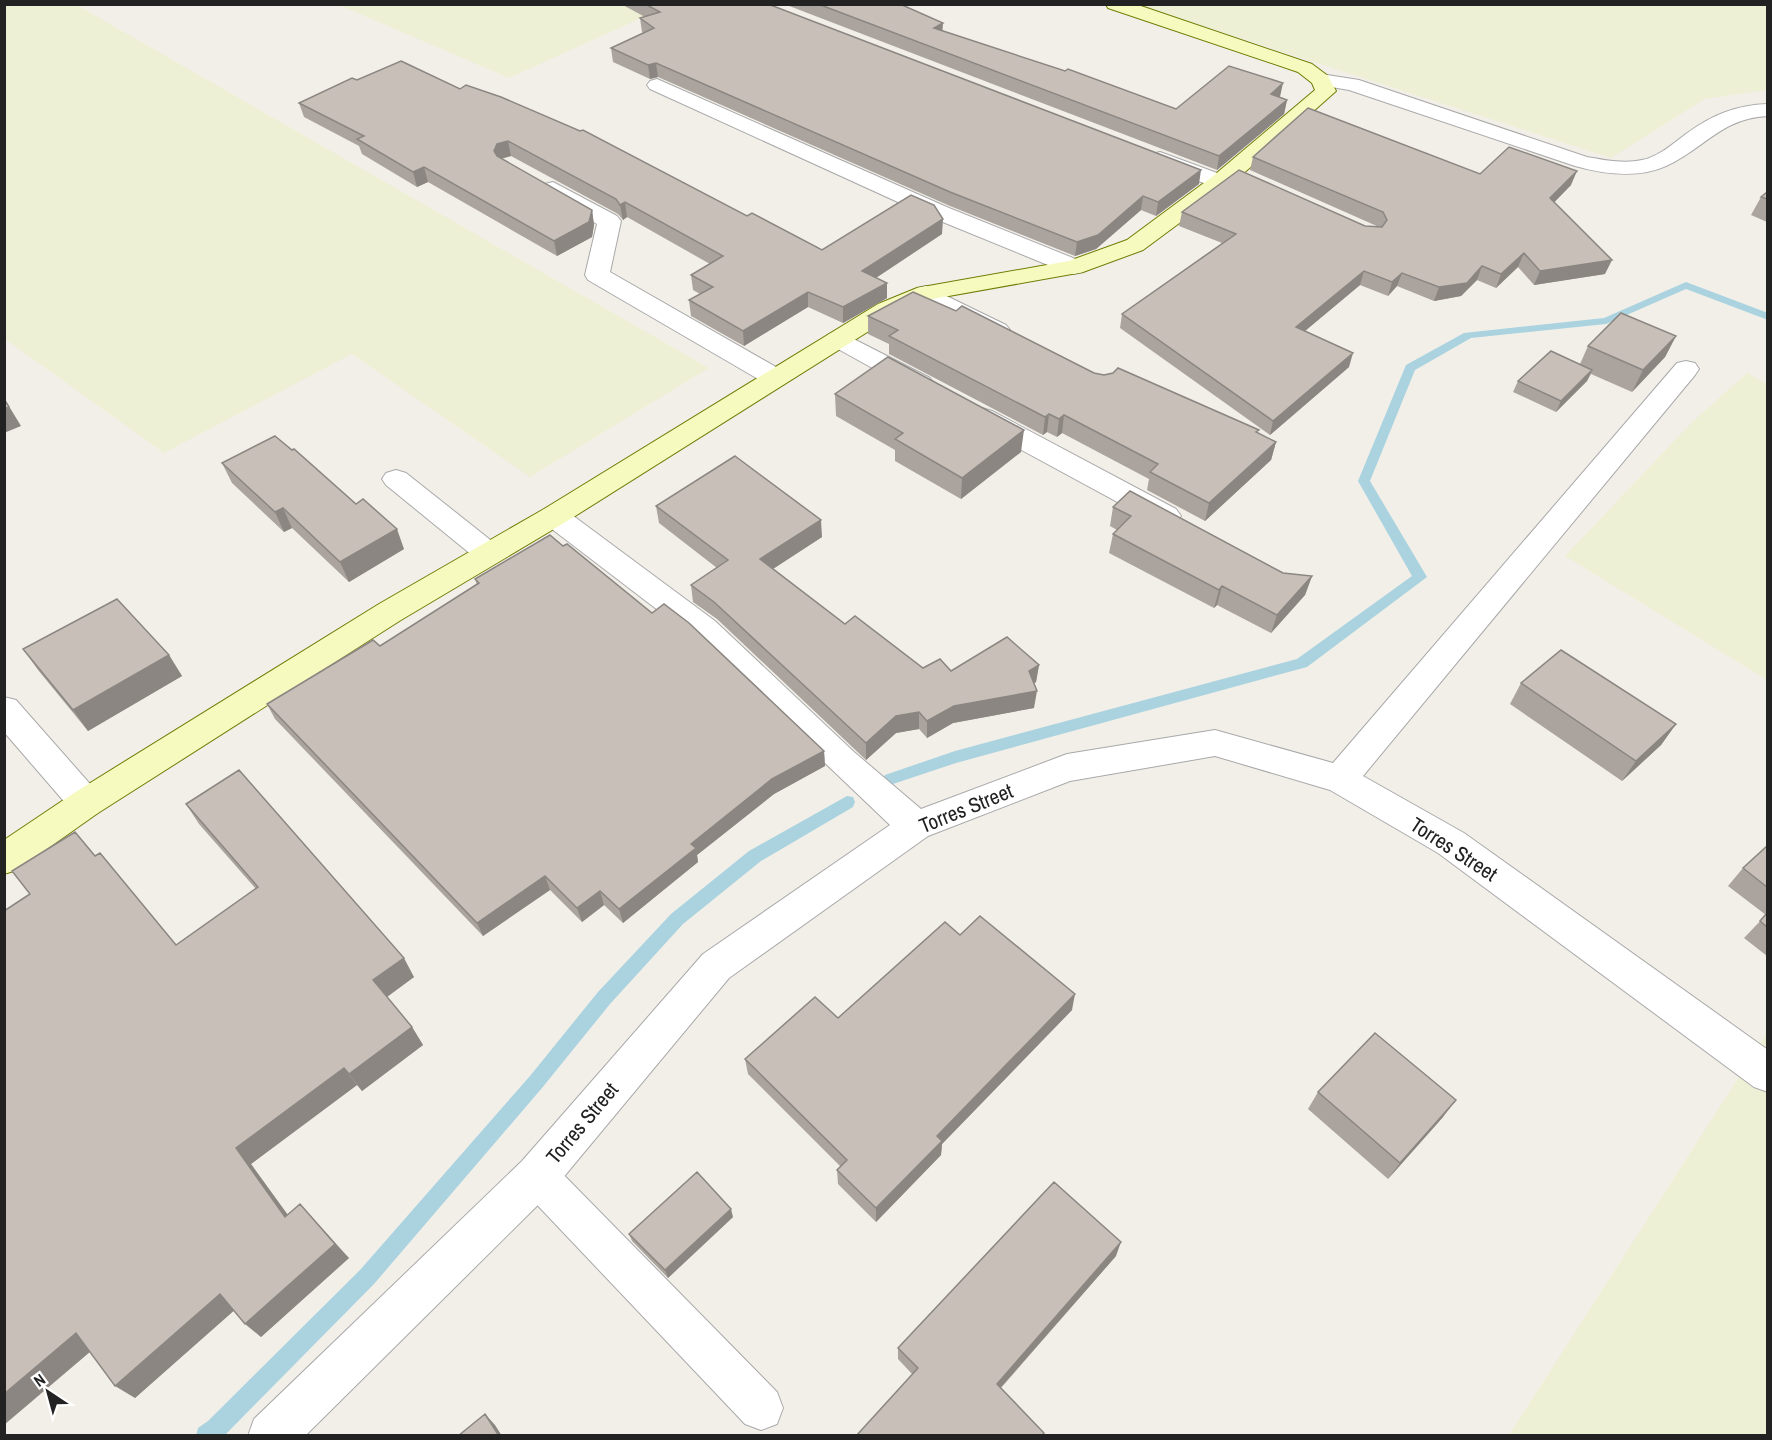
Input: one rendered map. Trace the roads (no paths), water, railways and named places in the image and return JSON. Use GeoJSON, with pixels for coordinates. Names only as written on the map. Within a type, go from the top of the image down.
{"type":"FeatureCollection","features":[{"type":"Feature","properties":{"kind":"street"},"geometry":{"type":"LineString","coordinates":[[4,859],[86,803],[390,612],[554,516],[886,309],[926,293],[1074,267],[1135,244],[1234,178],[1326,91],[1321,80],[1305,68],[1115,4]]}},
{"type":"Feature","properties":{"kind":"street"},"geometry":{"type":"LineString","coordinates":[[657,85],[941,213],[1074,267]]}},
{"type":"Feature","properties":{"kind":"street"},"geometry":{"type":"LineString","coordinates":[[1141,152],[1234,178]]}},
{"type":"Feature","properties":{"kind":"street"},"geometry":{"type":"LineString","coordinates":[[530,176],[609,221],[597,274],[774,377]]}},
{"type":"Feature","properties":{"kind":"street"},"geometry":{"type":"LineString","coordinates":[[926,293],[1019,341]]}},
{"type":"Feature","properties":{"kind":"street"},"geometry":{"type":"LineString","coordinates":[[838,339],[1184,526]]}},
{"type":"Feature","properties":{"kind":"street"},"geometry":{"type":"LineString","coordinates":[[1340,779],[1686,369]]}},
{"type":"Feature","properties":{"kind":"street"},"geometry":{"type":"LineString","coordinates":[[554,516],[686,614],[723,646],[829,750],[916,826]]}},
{"type":"Feature","properties":{"kind":"street"},"geometry":{"type":"LineString","coordinates":[[4,709],[86,803]]}},
{"type":"Feature","properties":{"kind":"street","name":"Torres Street"},"geometry":{"type":"LineString","coordinates":[[271,1436],[537,1176],[716,966],[916,826],[1067,768],[1215,743],[1340,779],[1450,843],[1767,1074]]}},
{"type":"Feature","properties":{"kind":"lane"},"geometry":{"type":"LineString","coordinates":[[1321,80],[1352,84],[1582,162],[1618,170],[1658,162],[1722,117],[1752,109],[1767,110]]}},
{"type":"Feature","properties":{"kind":"lane"},"geometry":{"type":"LineString","coordinates":[[396,479],[488,553]]}},
{"type":"Feature","properties":{"kind":"lane"},"geometry":{"type":"LineString","coordinates":[[537,1176],[761,1408]]}},
{"type":"Feature","properties":{"kind":"waterway"},"geometry":{"type":"LineString","coordinates":[[890,779],[955,757],[1302,663],[1420,577],[1364,481],[1410,368],[1468,335],[1606,321],[1686,285],[1768,317]]}},
{"type":"Feature","properties":{"kind":"waterway"},"geometry":{"type":"LineString","coordinates":[[206,1436],[216,1429],[367,1277],[536,1082],[604,998],[677,919],[755,856],[847,802]]}}]}
